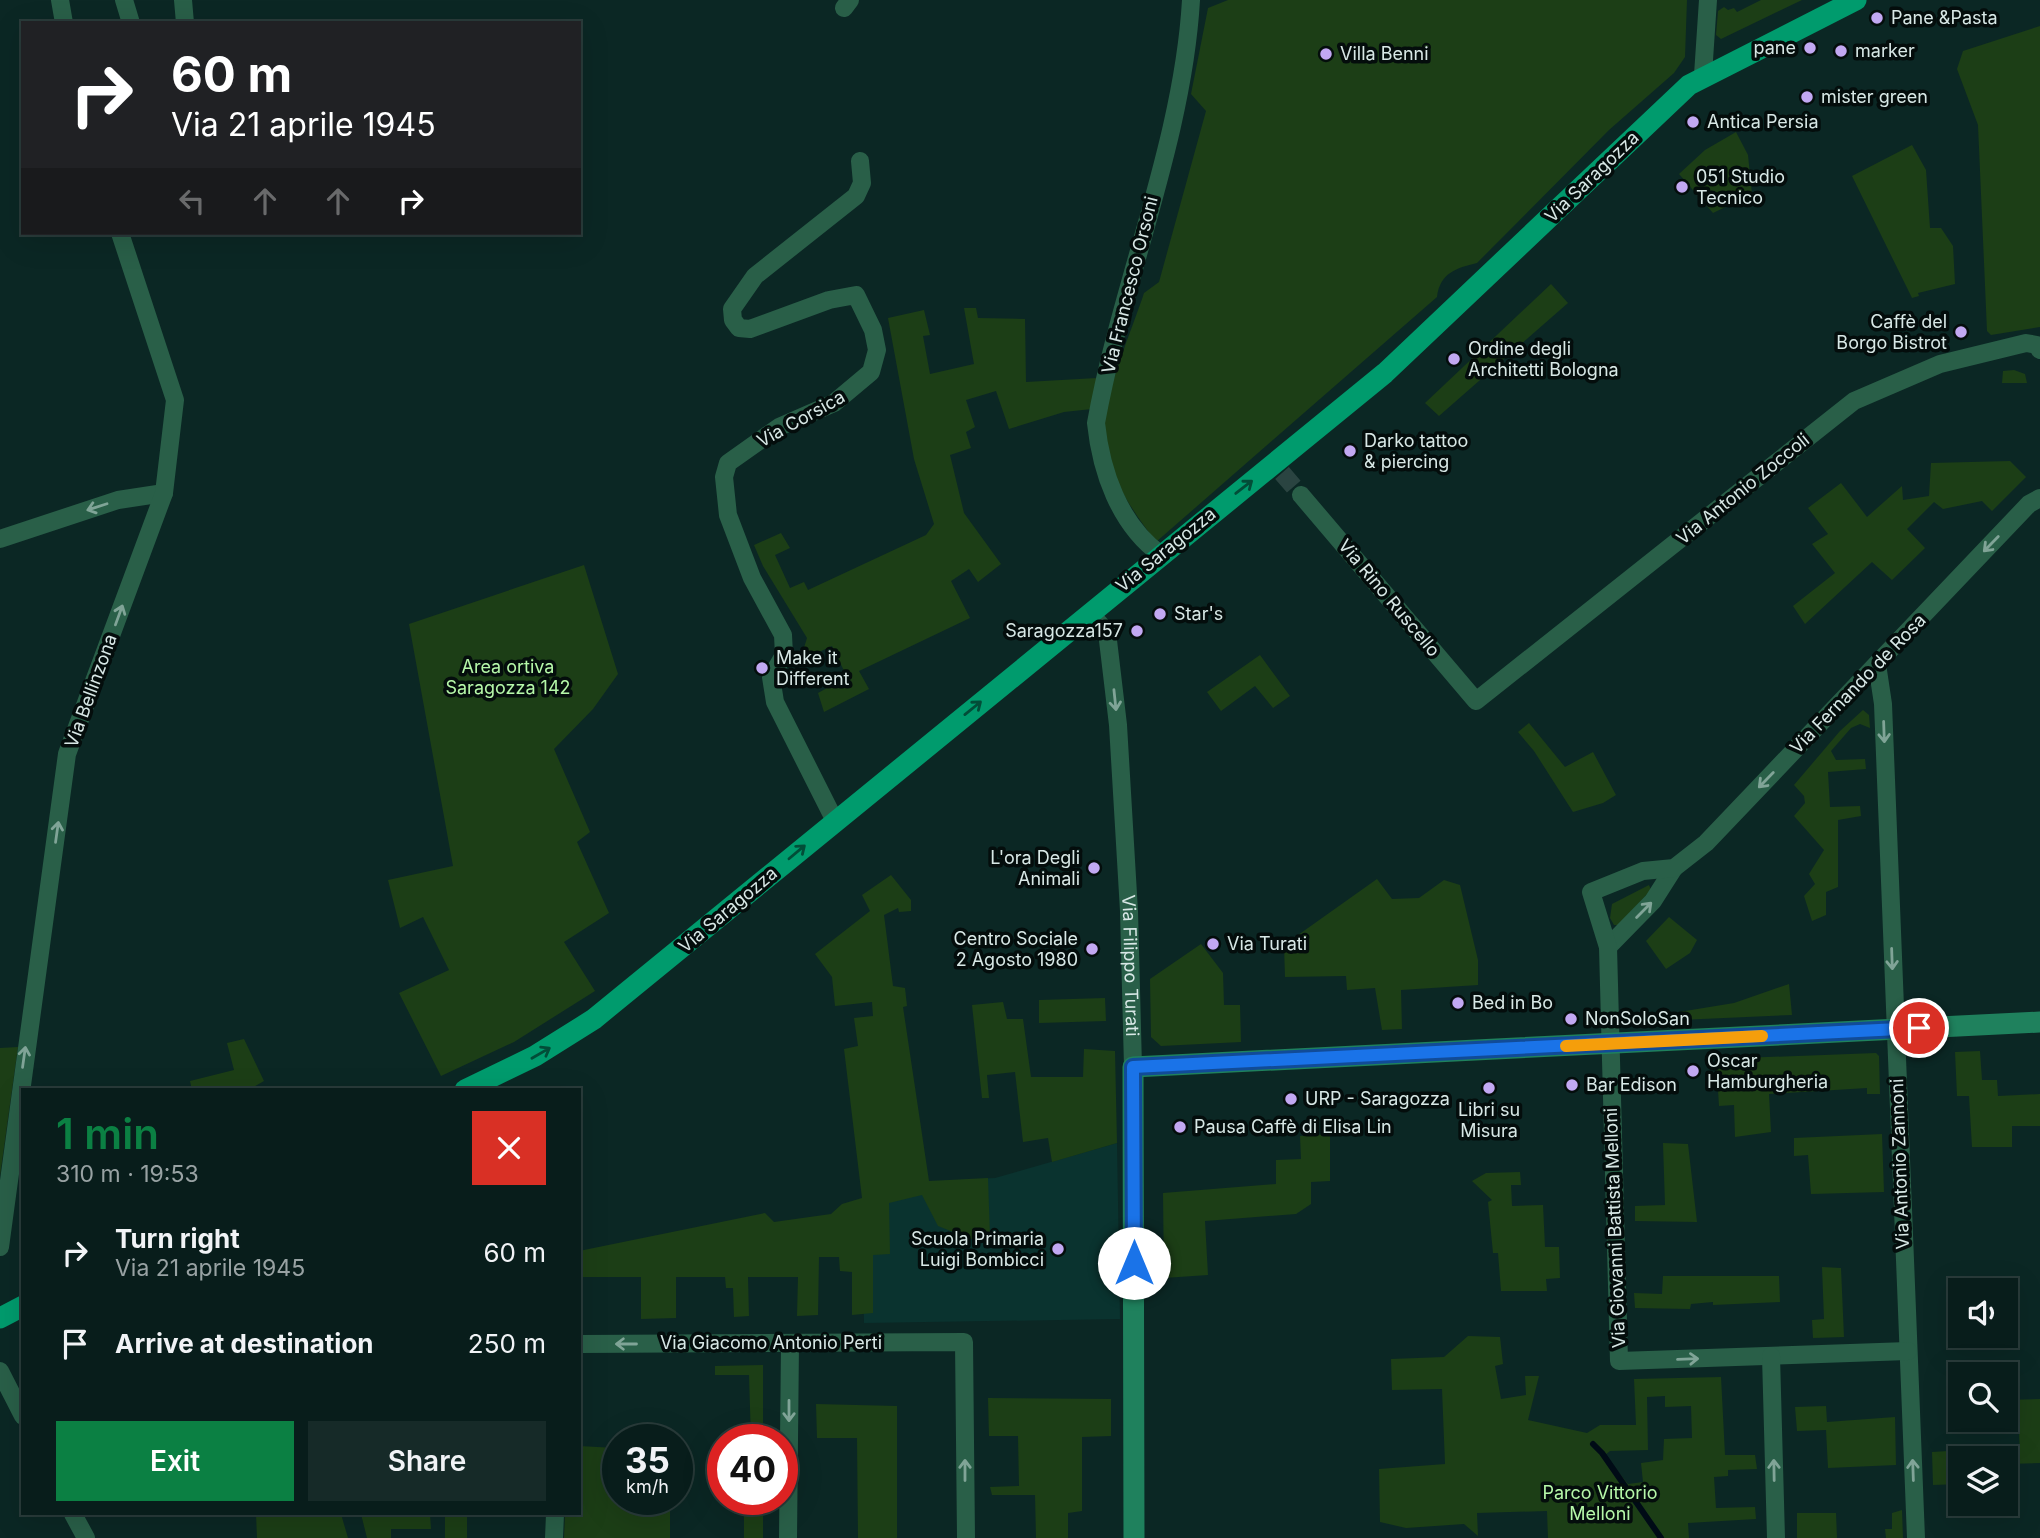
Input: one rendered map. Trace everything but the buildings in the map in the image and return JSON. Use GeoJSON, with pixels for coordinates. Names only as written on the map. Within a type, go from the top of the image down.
{"type":"FeatureCollection","features":[{"type":"Feature","properties":{"kind":"main road","name":"Via Saragozza"},"geometry":{"type":"LineString","coordinates":[[468,1088],[535,1056],[594,1019],[1160,554],[1278,468],[1385,373],[1665,106],[1703,75],[1856,0]]}},
{"type":"Feature","properties":{"kind":"main road"},"geometry":{"type":"LineString","coordinates":[[0,1318],[21,1307]]}},
{"type":"Feature","properties":{"kind":"street"},"geometry":{"type":"LineString","coordinates":[[61,0],[64,21]]}},
{"type":"Feature","properties":{"kind":"street"},"geometry":{"type":"LineString","coordinates":[[124,0],[130,21]]}},
{"type":"Feature","properties":{"kind":"street"},"geometry":{"type":"LineString","coordinates":[[183,0],[185,21]]}},
{"type":"Feature","properties":{"kind":"street","name":"Via Francesco Orsoni"},"geometry":{"type":"LineString","coordinates":[[1160,554],[1135,530],[1111,489],[1098,445],[1096,423],[1175,108],[1189,45],[1191,0]]}},
{"type":"Feature","properties":{"kind":"street"},"geometry":{"type":"LineString","coordinates":[[1703,75],[1708,0]]}},
{"type":"Feature","properties":{"kind":"street","name":"Via Corsica"},"geometry":{"type":"LineString","coordinates":[[835,821],[775,702],[771,677],[784,655],[783,635],[752,578],[728,514],[724,477],[728,463],[768,434],[834,403],[871,372],[877,350],[873,330],[856,295],[837,298],[750,329],[739,328],[733,320],[732,309],[755,276],[856,196],[862,183],[860,161]]}},
{"type":"Feature","properties":{"kind":"street","name":"Via Bellinzona"},"geometry":{"type":"LineString","coordinates":[[22,1088],[67,754],[164,492],[175,400],[121,235]]}},
{"type":"Feature","properties":{"kind":"street","name":"Via Antonio Zoccoli"},"geometry":{"type":"LineString","coordinates":[[1475,701],[1854,401],[1940,364],[2026,343],[2037,345],[2040,350]]}},
{"type":"Feature","properties":{"kind":"street"},"geometry":{"type":"LineString","coordinates":[[0,539],[118,500],[164,492]]}},
{"type":"Feature","properties":{"kind":"street","name":"Via Rino Ruscello"},"geometry":{"type":"LineString","coordinates":[[1301,495],[1475,701]]}},
{"type":"Feature","properties":{"kind":"street","name":"Via Fernando de Rosa"},"geometry":{"type":"LineString","coordinates":[[1608,947],[1653,901],[1674,868],[1706,843],[2029,504],[2040,498]]}},
{"type":"Feature","properties":{"kind":"street","name":"Via Filippo Turati"},"geometry":{"type":"LineString","coordinates":[[1090,613],[1104,628],[1108,640],[1123,785],[1133,1067],[1134,1538]]}},
{"type":"Feature","properties":{"kind":"street","name":"Via Antonio Zannoni"},"geometry":{"type":"LineString","coordinates":[[1878,664],[1883,705],[1916,1538]]}},
{"type":"Feature","properties":{"kind":"street","name":"Via Giovanni Battista Melloni"},"geometry":{"type":"LineString","coordinates":[[1674,868],[1643,871],[1591,892],[1608,947],[1608,1043],[1619,1361],[1908,1351]]}},
{"type":"Feature","properties":{"kind":"street"},"geometry":{"type":"LineString","coordinates":[[1133,1067],[2040,1022]]}},
{"type":"Feature","properties":{"kind":"street","name":"Via Bellinzona"},"geometry":{"type":"LineString","coordinates":[[0,1247],[21,1092]]}},
{"type":"Feature","properties":{"kind":"street","name":"Via Giacomo Antonio Perti"},"geometry":{"type":"LineString","coordinates":[[581,1344],[964,1342],[966,1538]]}},
{"type":"Feature","properties":{"kind":"street"},"geometry":{"type":"LineString","coordinates":[[788,1538],[790,1343]]}},
{"type":"Feature","properties":{"kind":"street"},"geometry":{"type":"LineString","coordinates":[[1772,1356],[1776,1538]]}},
{"type":"Feature","properties":{"kind":"street"},"geometry":{"type":"LineString","coordinates":[[0,1371],[21,1412]]}},
{"type":"Feature","properties":{"kind":"street"},"geometry":{"type":"LineString","coordinates":[[74,1515],[86,1538]]}},
{"type":"Feature","properties":{"kind":"street"},"geometry":{"type":"LineString","coordinates":[[554,1538],[555,1515]]}},
{"type":"Feature","properties":{"kind":"shaded area"},"geometry":{"type":"Polygon","coordinates":[[[1117,1143],[1120,1319],[864,1323],[862,1185],[995,1178],[1117,1143]]]}},
{"type":"Feature","properties":{"kind":"green space"},"geometry":{"type":"Polygon","coordinates":[[[1228,0],[1687,0],[1685,57],[1674,73],[1609,130],[1477,263],[1462,267],[1445,277],[1437,297],[1156,542],[1115,477],[1106,447],[1105,417],[1113,382],[1144,293],[1159,282],[1206,111],[1191,94],[1208,8],[1228,0]]]}},
{"type":"Feature","properties":{"kind":"green space"},"geometry":{"type":"Polygon","coordinates":[[[1761,0],[1802,0],[1721,39],[1716,35],[1718,11],[1724,7],[1728,10],[1734,8],[1737,12],[1761,0]]]}},
{"type":"Feature","properties":{"kind":"green space"},"geometry":{"type":"Polygon","coordinates":[[[2040,26],[2040,327],[1991,335],[1987,331],[1978,125],[1957,69],[1963,51],[2040,26]]]}},
{"type":"Feature","properties":{"kind":"green space"},"geometry":{"type":"Polygon","coordinates":[[[1736,132],[1748,155],[1752,194],[1713,213],[1679,174],[1705,150],[1736,132]]]}},
{"type":"Feature","properties":{"kind":"green space"},"geometry":{"type":"Polygon","coordinates":[[[1912,145],[1926,170],[1930,228],[1941,228],[1953,246],[1955,284],[1918,293],[1919,296],[1912,298],[1852,176],[1912,145]]]}},
{"type":"Feature","properties":{"kind":"green space"},"geometry":{"type":"Polygon","coordinates":[[[1551,284],[1568,303],[1439,416],[1425,403],[1551,284]]]}},
{"type":"Feature","properties":{"kind":"green space"},"geometry":{"type":"Polygon","coordinates":[[[964,308],[976,308],[978,318],[1025,319],[1026,382],[1097,378],[1092,409],[1064,412],[1009,429],[996,391],[966,400],[975,427],[966,432],[971,448],[950,455],[964,513],[1001,564],[978,582],[969,569],[951,581],[970,618],[859,671],[869,689],[824,712],[818,693],[847,677],[832,646],[806,658],[803,651],[807,638],[763,566],[754,545],[781,533],[790,548],[775,555],[790,588],[804,582],[808,590],[926,535],[934,524],[914,459],[888,318],[924,310],[930,335],[923,336],[930,374],[974,364],[964,308]]]}},
{"type":"Feature","properties":{"kind":"green space"},"geometry":{"type":"Polygon","coordinates":[[[2014,370],[2025,374],[2027,383],[2002,383],[2003,371],[2014,370]]]}},
{"type":"Feature","properties":{"kind":"green space"},"geometry":{"type":"Polygon","coordinates":[[[2010,461],[2026,477],[1992,511],[1982,501],[1943,509],[1934,502],[1907,529],[1925,548],[1892,580],[1872,562],[1805,624],[1793,606],[1835,573],[1812,544],[1828,534],[1808,508],[1841,483],[1867,517],[1902,486],[1903,500],[1929,496],[1931,463],[2010,461]]]}},
{"type":"Feature","properties":{"kind":"green space","name":"Area ortiva Saragozza 142"},"geometry":{"type":"Polygon","coordinates":[[[584,565],[618,674],[593,709],[554,749],[590,832],[577,842],[609,913],[564,942],[595,991],[514,1042],[441,1076],[399,993],[449,970],[423,917],[400,928],[388,880],[453,866],[409,624],[584,565]]]}},
{"type":"Feature","properties":{"kind":"green space"},"geometry":{"type":"Polygon","coordinates":[[[1260,655],[1290,696],[1273,708],[1255,686],[1221,711],[1207,692],[1260,655]]]}},
{"type":"Feature","properties":{"kind":"green space"},"geometry":{"type":"Polygon","coordinates":[[[1863,710],[1869,715],[1870,728],[1860,724],[1851,728],[1831,751],[1836,760],[1865,759],[1866,769],[1828,772],[1830,807],[1860,806],[1861,816],[1838,820],[1838,887],[1826,892],[1826,915],[1812,921],[1804,896],[1815,884],[1809,874],[1824,850],[1794,816],[1805,803],[1804,796],[1794,785],[1840,731],[1863,710]]]}},
{"type":"Feature","properties":{"kind":"green space"},"geometry":{"type":"Polygon","coordinates":[[[1529,723],[1565,767],[1593,752],[1616,795],[1603,803],[1573,812],[1534,751],[1518,732],[1529,723]]]}},
{"type":"Feature","properties":{"kind":"green space"},"geometry":{"type":"Polygon","coordinates":[[[891,875],[911,900],[911,911],[899,912],[898,908],[884,915],[893,986],[905,988],[907,1006],[903,1007],[929,1181],[988,1178],[990,1236],[971,1239],[938,1226],[922,1195],[889,1203],[890,1254],[873,1255],[873,1313],[852,1315],[852,1272],[840,1271],[839,1257],[819,1257],[818,1315],[797,1316],[798,1277],[748,1277],[749,1316],[734,1317],[733,1288],[726,1288],[725,1277],[676,1277],[676,1318],[641,1319],[641,1277],[581,1277],[581,1251],[765,1213],[774,1222],[831,1214],[842,1204],[862,1198],[844,1049],[858,1046],[854,1018],[873,1016],[872,1002],[835,1006],[832,977],[815,954],[870,911],[862,895],[891,875]]]}},
{"type":"Feature","properties":{"kind":"green space"},"geometry":{"type":"Polygon","coordinates":[[[1377,879],[1392,899],[1419,898],[1444,880],[1460,885],[1478,960],[1478,985],[1401,990],[1402,1029],[1382,1030],[1375,988],[1347,990],[1346,976],[1285,977],[1284,945],[1377,879]]]}},
{"type":"Feature","properties":{"kind":"green space"},"geometry":{"type":"Polygon","coordinates":[[[1649,885],[1651,890],[1618,925],[1614,925],[1610,918],[1612,904],[1649,885]]]}},
{"type":"Feature","properties":{"kind":"green space"},"geometry":{"type":"Polygon","coordinates":[[[1669,917],[1697,940],[1690,953],[1666,969],[1646,941],[1669,917]]]}},
{"type":"Feature","properties":{"kind":"green space"},"geometry":{"type":"Polygon","coordinates":[[[1201,944],[1223,973],[1224,1005],[1240,1005],[1241,1042],[1161,1046],[1151,1037],[1150,979],[1201,944]]]}},
{"type":"Feature","properties":{"kind":"green space"},"geometry":{"type":"Polygon","coordinates":[[[1789,984],[1792,1015],[1679,1020],[1679,1012],[1734,1003],[1789,984]]]}},
{"type":"Feature","properties":{"kind":"green space"},"geometry":{"type":"Polygon","coordinates":[[[1105,998],[1106,1021],[1039,1023],[1039,1000],[1105,998]]]}},
{"type":"Feature","properties":{"kind":"green space"},"geometry":{"type":"Polygon","coordinates":[[[1003,1002],[1007,1019],[1023,1019],[1031,1077],[1083,1077],[1084,1049],[1115,1051],[1117,1143],[1052,1162],[1048,1138],[1023,1142],[1015,1072],[987,1075],[989,1098],[982,1098],[972,1005],[1003,1002]]]}},
{"type":"Feature","properties":{"kind":"green space"},"geometry":{"type":"Polygon","coordinates":[[[244,1039],[264,1081],[252,1088],[192,1088],[190,1081],[234,1070],[227,1043],[244,1039]]]}},
{"type":"Feature","properties":{"kind":"green space"},"geometry":{"type":"Polygon","coordinates":[[[18,1047],[0,1176],[0,1048],[18,1047]]]}},
{"type":"Feature","properties":{"kind":"green space"},"geometry":{"type":"Polygon","coordinates":[[[1980,1051],[1982,1080],[1997,1080],[1998,1096],[2040,1094],[2040,1126],[2012,1126],[2012,1147],[1972,1147],[1969,1096],[1957,1096],[1955,1052],[1980,1051]]]}},
{"type":"Feature","properties":{"kind":"green space"},"geometry":{"type":"Polygon","coordinates":[[[1876,1053],[1879,1056],[1880,1094],[1867,1094],[1867,1088],[1769,1094],[1771,1132],[1735,1137],[1734,1105],[1719,1106],[1716,1059],[1876,1053]]]}},
{"type":"Feature","properties":{"kind":"green space"},"geometry":{"type":"Polygon","coordinates":[[[1330,1134],[1330,1181],[1311,1182],[1311,1204],[1296,1214],[1205,1221],[1208,1275],[1164,1278],[1163,1193],[1276,1184],[1276,1160],[1301,1159],[1300,1136],[1330,1134]]]}},
{"type":"Feature","properties":{"kind":"green space"},"geometry":{"type":"Polygon","coordinates":[[[1882,1134],[1884,1192],[1811,1194],[1808,1155],[1794,1156],[1794,1138],[1882,1134]]]}},
{"type":"Feature","properties":{"kind":"green space"},"geometry":{"type":"Polygon","coordinates":[[[1663,1143],[1688,1144],[1697,1222],[1635,1221],[1635,1206],[1665,1205],[1663,1143]]]}},
{"type":"Feature","properties":{"kind":"green space"},"geometry":{"type":"Polygon","coordinates":[[[1520,1172],[1521,1185],[1511,1185],[1512,1206],[1543,1205],[1545,1247],[1559,1247],[1560,1278],[1546,1279],[1547,1291],[1501,1291],[1498,1253],[1493,1253],[1488,1202],[1492,1200],[1472,1181],[1486,1173],[1520,1172]]]}},
{"type":"Feature","properties":{"kind":"green space"},"geometry":{"type":"Polygon","coordinates":[[[1822,1267],[1841,1268],[1844,1337],[1813,1338],[1812,1320],[1824,1319],[1822,1267]]]}},
{"type":"Feature","properties":{"kind":"green space"},"geometry":{"type":"Polygon","coordinates":[[[1663,1276],[1779,1276],[1780,1302],[1713,1305],[1713,1302],[1691,1304],[1690,1309],[1635,1308],[1634,1293],[1662,1294],[1663,1276]]]}},
{"type":"Feature","properties":{"kind":"green space","name":"Parco Vittorio Melloni"},"geometry":{"type":"Polygon","coordinates":[[[1468,1336],[1500,1337],[1503,1364],[1495,1366],[1501,1399],[1526,1395],[1525,1376],[1539,1376],[1528,1420],[1587,1433],[1600,1425],[1636,1425],[1634,1379],[1721,1377],[1725,1455],[1755,1455],[1757,1469],[1728,1470],[1728,1476],[1714,1477],[1716,1508],[1755,1507],[1756,1519],[1688,1523],[1689,1538],[1548,1538],[1547,1511],[1477,1513],[1478,1536],[1464,1524],[1406,1528],[1380,1522],[1379,1469],[1445,1464],[1442,1389],[1392,1390],[1391,1359],[1444,1357],[1468,1336]],[[1665,1396],[1647,1397],[1648,1450],[1610,1451],[1605,1455],[1628,1484],[1643,1482],[1641,1463],[1663,1460],[1664,1439],[1692,1438],[1691,1406],[1665,1407],[1665,1396]]]}},
{"type":"Feature","properties":{"kind":"green space"},"geometry":{"type":"Polygon","coordinates":[[[763,1365],[763,1424],[751,1424],[749,1375],[715,1375],[715,1366],[763,1365]]]}},
{"type":"Feature","properties":{"kind":"green space"},"geometry":{"type":"Polygon","coordinates":[[[988,1398],[1111,1399],[1111,1436],[1082,1437],[1082,1511],[1068,1513],[1068,1538],[1036,1538],[1035,1495],[992,1495],[990,1487],[1019,1486],[1018,1436],[989,1436],[988,1398]]]}},
{"type":"Feature","properties":{"kind":"green space"},"geometry":{"type":"Polygon","coordinates":[[[2040,1399],[2040,1463],[2018,1464],[2018,1400],[2040,1399]]]}},
{"type":"Feature","properties":{"kind":"green space"},"geometry":{"type":"Polygon","coordinates":[[[816,1404],[897,1406],[897,1538],[858,1538],[857,1438],[817,1438],[816,1404]]]}},
{"type":"Feature","properties":{"kind":"green space"},"geometry":{"type":"Polygon","coordinates":[[[1826,1406],[1827,1422],[1895,1417],[1896,1465],[1828,1468],[1826,1430],[1797,1431],[1795,1407],[1826,1406]]]}},
{"type":"Feature","properties":{"kind":"green space"},"geometry":{"type":"Polygon","coordinates":[[[581,1446],[602,1447],[602,1515],[670,1515],[670,1538],[564,1538],[565,1515],[581,1515],[581,1446]]]}},
{"type":"Feature","properties":{"kind":"green space"},"geometry":{"type":"Polygon","coordinates":[[[1948,1451],[1948,1484],[1933,1485],[1932,1452],[1948,1451]]]}},
{"type":"Feature","properties":{"kind":"green space"},"geometry":{"type":"Polygon","coordinates":[[[1902,1510],[1903,1538],[1886,1538],[1885,1529],[1892,1529],[1892,1513],[1902,1510]]]}},
{"type":"Feature","properties":{"kind":"green space"},"geometry":{"type":"Polygon","coordinates":[[[1797,1513],[1836,1513],[1837,1538],[1797,1538],[1797,1513]]]}},
{"type":"Feature","properties":{"kind":"green space"},"geometry":{"type":"Polygon","coordinates":[[[256,1515],[341,1515],[348,1538],[257,1538],[256,1515]]]}},
{"type":"Feature","properties":{"kind":"green space"},"geometry":{"type":"Polygon","coordinates":[[[361,1515],[430,1515],[431,1529],[391,1529],[391,1538],[367,1538],[361,1515]]]}},
{"type":"Feature","properties":{"kind":"green space"},"geometry":{"type":"Polygon","coordinates":[[[445,1515],[467,1515],[467,1538],[445,1538],[445,1515]]]}},
{"type":"Feature","properties":{"kind":"green space"},"geometry":{"type":"Polygon","coordinates":[[[744,1515],[763,1515],[763,1538],[744,1538],[744,1515]]]}},
{"type":"Feature","properties":{"kind":"waterway"},"geometry":{"type":"LineString","coordinates":[[1593,1444],[1661,1538]]}},
{"type":"Feature","properties":{"kind":"tunnel"},"geometry":{"type":"LineString","coordinates":[[1282,473],[1301,495]]}},
{"type":"Feature","properties":{"kind":"slow traffic"},"geometry":{"type":"LineString","coordinates":[[1566,1046],[1762,1036]]}},
{"type":"Feature","properties":{"kind":"place","name":"Pane &Pasta"},"geometry":{"type":"Point","coordinates":[1877,18]}},
{"type":"Feature","properties":{"kind":"place","name":"pane"},"geometry":{"type":"Point","coordinates":[1810,48]}},
{"type":"Feature","properties":{"kind":"place","name":"marker"},"geometry":{"type":"Point","coordinates":[1841,51]}},
{"type":"Feature","properties":{"kind":"place","name":"Villa Benni"},"geometry":{"type":"Point","coordinates":[1326,54]}},
{"type":"Feature","properties":{"kind":"place","name":"mister green"},"geometry":{"type":"Point","coordinates":[1807,97]}},
{"type":"Feature","properties":{"kind":"place","name":"Antica Persia"},"geometry":{"type":"Point","coordinates":[1693,122]}},
{"type":"Feature","properties":{"kind":"place","name":"051 Studio Tecnico"},"geometry":{"type":"Point","coordinates":[1682,187]}},
{"type":"Feature","properties":{"kind":"place","name":"Caffè del Borgo Bistrot"},"geometry":{"type":"Point","coordinates":[1961,332]}},
{"type":"Feature","properties":{"kind":"place","name":"Ordine degli Architetti Bologna"},"geometry":{"type":"Point","coordinates":[1454,359]}},
{"type":"Feature","properties":{"kind":"place","name":"Darko tattoo & piercing"},"geometry":{"type":"Point","coordinates":[1350,451]}},
{"type":"Feature","properties":{"kind":"place","name":"Star's"},"geometry":{"type":"Point","coordinates":[1160,614]}},
{"type":"Feature","properties":{"kind":"place","name":"Saragozza157"},"geometry":{"type":"Point","coordinates":[1137,631]}},
{"type":"Feature","properties":{"kind":"place","name":"Make it Different"},"geometry":{"type":"Point","coordinates":[762,668]}},
{"type":"Feature","properties":{"kind":"place","name":"L'ora Degli Animali"},"geometry":{"type":"Point","coordinates":[1094,868]}},
{"type":"Feature","properties":{"kind":"place","name":"Via Turati"},"geometry":{"type":"Point","coordinates":[1213,944]}},
{"type":"Feature","properties":{"kind":"place","name":"Centro Sociale 2 Agosto 1980"},"geometry":{"type":"Point","coordinates":[1092,949]}},
{"type":"Feature","properties":{"kind":"place","name":"Bed in Bo"},"geometry":{"type":"Point","coordinates":[1458,1003]}},
{"type":"Feature","properties":{"kind":"place","name":"NonSoloSan"},"geometry":{"type":"Point","coordinates":[1571,1019]}},
{"type":"Feature","properties":{"kind":"place","name":"Oscar Hamburgheria"},"geometry":{"type":"Point","coordinates":[1693,1071]}},
{"type":"Feature","properties":{"kind":"place","name":"Bar Edison"},"geometry":{"type":"Point","coordinates":[1572,1085]}},
{"type":"Feature","properties":{"kind":"place","name":"Libri su Misura"},"geometry":{"type":"Point","coordinates":[1489,1088]}},
{"type":"Feature","properties":{"kind":"place","name":"URP - Saragozza"},"geometry":{"type":"Point","coordinates":[1291,1099]}},
{"type":"Feature","properties":{"kind":"place","name":"Pausa Caffè di Elisa Lin"},"geometry":{"type":"Point","coordinates":[1180,1127]}},
{"type":"Feature","properties":{"kind":"place","name":"Scuola Primaria Luigi Bombicci"},"geometry":{"type":"Point","coordinates":[1058,1249]}},
{"type":"Feature","properties":{"kind":"route"},"geometry":{"type":"LineString","coordinates":[[1134,1263],[1133,1067],[1919,1028]]}}]}
